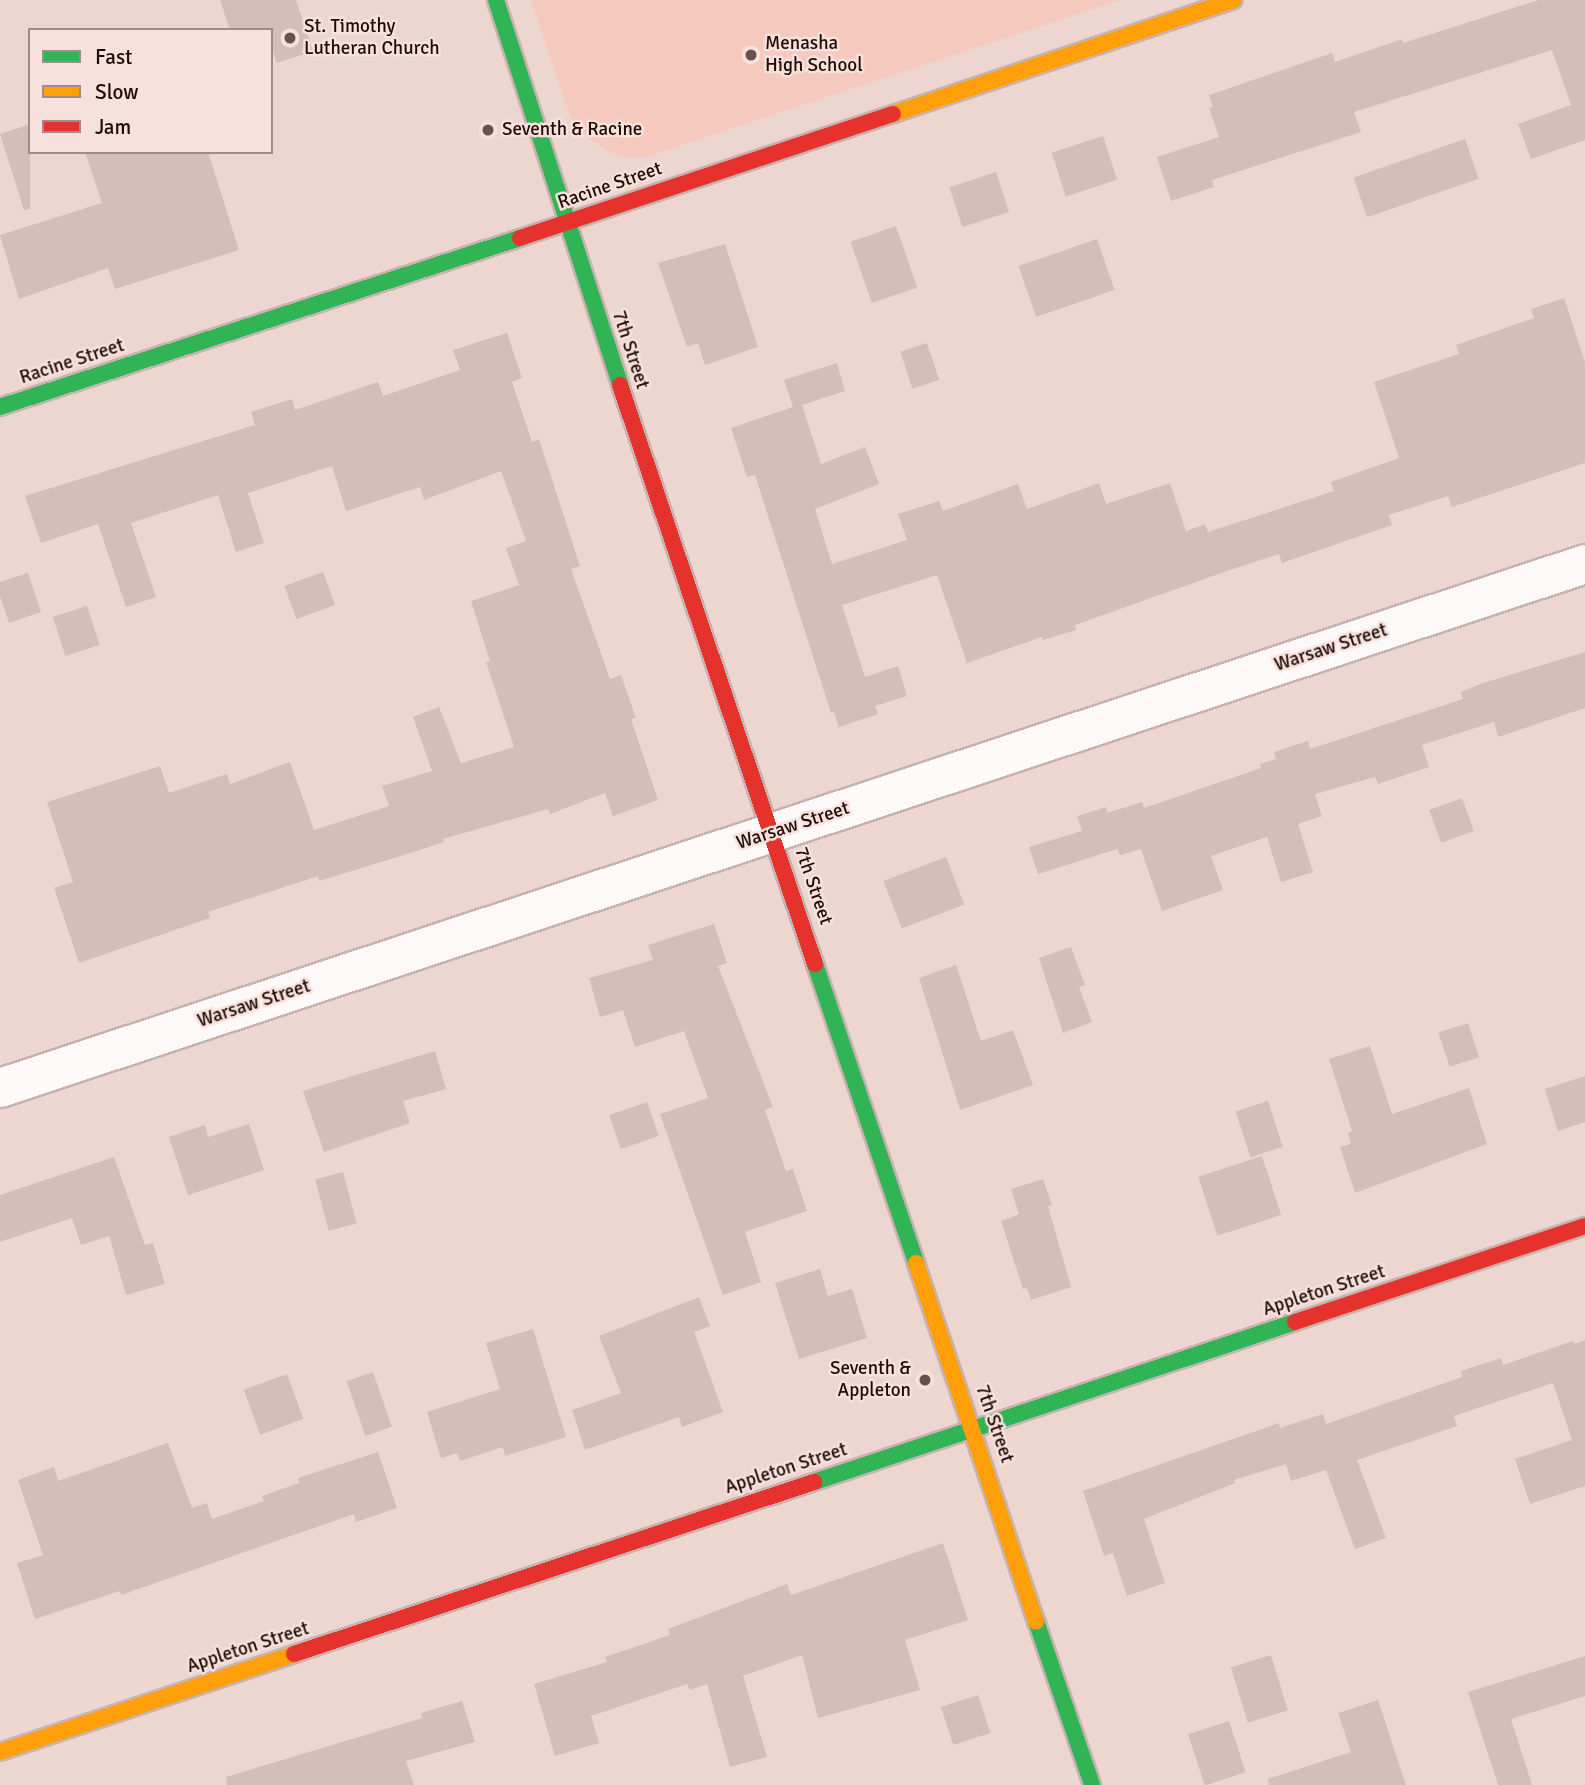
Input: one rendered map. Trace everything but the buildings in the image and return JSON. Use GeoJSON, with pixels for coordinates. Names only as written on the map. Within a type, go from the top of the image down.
{"type":"FeatureCollection","features":[{"type":"Feature","properties":{"kind":"street","name":"7th Street"},"geometry":{"type":"LineString","coordinates":[[496,0],[566,223],[1092,1785]]}},
{"type":"Feature","properties":{"kind":"street","name":"Racine Street"},"geometry":{"type":"LineString","coordinates":[[0,407],[566,223],[1233,0]]}},
{"type":"Feature","properties":{"kind":"street","name":"Warsaw Street"},"geometry":{"type":"LineString","coordinates":[[0,1088],[1585,564]]}},
{"type":"Feature","properties":{"kind":"street","name":"Appleton Street"},"geometry":{"type":"LineString","coordinates":[[0,1752],[1585,1226]]}},
{"type":"Feature","properties":{"kind":"shaded area","name":"Menasha High School"},"geometry":{"type":"Polygon","coordinates":[[[531,0],[1120,0],[646,157],[624,157],[609,152],[579,131],[568,110],[531,0]]]}},
{"type":"Feature","properties":{"kind":"traffic: fast"},"geometry":{"type":"LineString","coordinates":[[496,0],[620,385]]}},
{"type":"Feature","properties":{"kind":"traffic: fast"},"geometry":{"type":"LineString","coordinates":[[0,407],[520,238]]}},
{"type":"Feature","properties":{"kind":"traffic: fast"},"geometry":{"type":"LineString","coordinates":[[815,964],[916,1263]]}},
{"type":"Feature","properties":{"kind":"traffic: fast"},"geometry":{"type":"LineString","coordinates":[[814,1482],[1295,1322]]}},
{"type":"Feature","properties":{"kind":"traffic: fast"},"geometry":{"type":"LineString","coordinates":[[1036,1621],[1092,1785]]}},
{"type":"Feature","properties":{"kind":"traffic: slow"},"geometry":{"type":"LineString","coordinates":[[893,114],[1233,0]]}},
{"type":"Feature","properties":{"kind":"traffic: slow"},"geometry":{"type":"LineString","coordinates":[[916,1263],[1036,1621]]}},
{"type":"Feature","properties":{"kind":"traffic: slow"},"geometry":{"type":"LineString","coordinates":[[0,1752],[294,1654]]}},
{"type":"Feature","properties":{"kind":"traffic: jam"},"geometry":{"type":"LineString","coordinates":[[520,238],[893,114]]}},
{"type":"Feature","properties":{"kind":"traffic: jam"},"geometry":{"type":"LineString","coordinates":[[620,385],[815,964]]}},
{"type":"Feature","properties":{"kind":"traffic: jam"},"geometry":{"type":"LineString","coordinates":[[1295,1322],[1585,1226]]}},
{"type":"Feature","properties":{"kind":"traffic: jam"},"geometry":{"type":"LineString","coordinates":[[294,1654],[814,1482]]}},
{"type":"Feature","properties":{"kind":"place","name":"St. Timothy Lutheran Church"},"geometry":{"type":"Point","coordinates":[290,38]}},
{"type":"Feature","properties":{"kind":"place","name":"Menasha High School"},"geometry":{"type":"Point","coordinates":[751,55]}},
{"type":"Feature","properties":{"kind":"place","name":"Seventh & Racine"},"geometry":{"type":"Point","coordinates":[488,130]}},
{"type":"Feature","properties":{"kind":"place","name":"Seventh & Appleton"},"geometry":{"type":"Point","coordinates":[925,1380]}}]}
